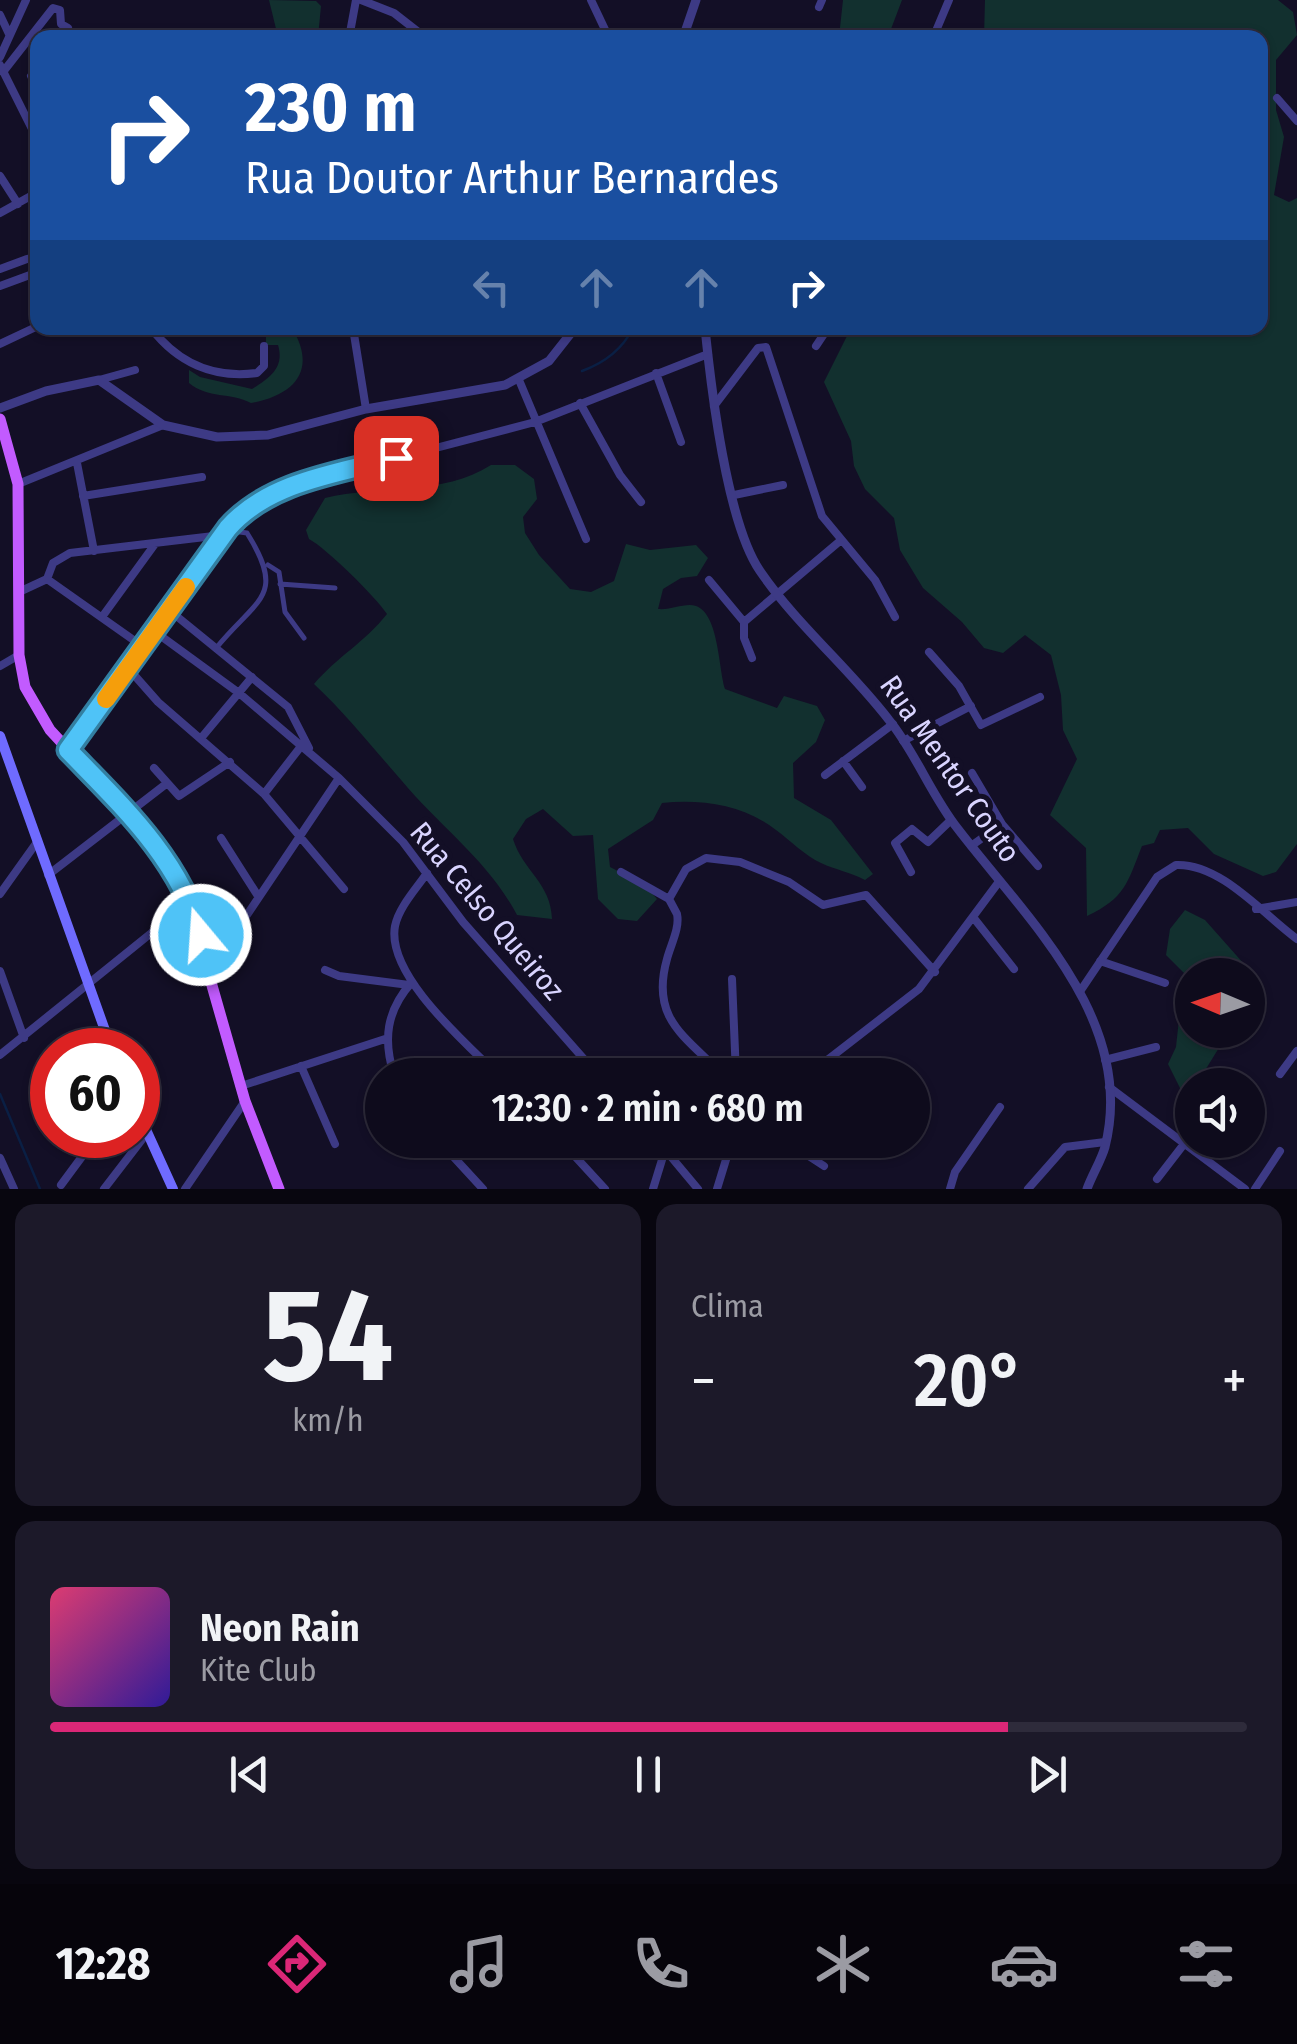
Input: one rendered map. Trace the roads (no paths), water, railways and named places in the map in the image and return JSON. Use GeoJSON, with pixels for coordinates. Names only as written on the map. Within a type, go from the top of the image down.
{"type":"FeatureCollection","features":[{"type":"Feature","properties":{"kind":"main road"},"geometry":{"type":"LineString","coordinates":[[0,419],[18,484],[19,655],[34,710],[171,865],[191,901],[245,1100],[279,1189]]}},
{"type":"Feature","properties":{"kind":"main road"},"geometry":{"type":"LineString","coordinates":[[0,736],[105,1028]]}},
{"type":"Feature","properties":{"kind":"main road"},"geometry":{"type":"LineString","coordinates":[[158,1158],[173,1189]]}},
{"type":"Feature","properties":{"kind":"street"},"geometry":{"type":"LineString","coordinates":[[0,57],[26,0]]}},
{"type":"Feature","properties":{"kind":"street"},"geometry":{"type":"LineString","coordinates":[[350,30],[359,0],[394,13],[416,30]]}},
{"type":"Feature","properties":{"kind":"street"},"geometry":{"type":"LineString","coordinates":[[590,0],[604,30]]}},
{"type":"Feature","properties":{"kind":"street"},"geometry":{"type":"LineString","coordinates":[[686,30],[696,0]]}},
{"type":"Feature","properties":{"kind":"street"},"geometry":{"type":"LineString","coordinates":[[937,30],[949,0]]}},
{"type":"Feature","properties":{"kind":"street"},"geometry":{"type":"LineString","coordinates":[[34,30],[53,8],[62,12],[61,24],[68,28]]}},
{"type":"Feature","properties":{"kind":"street"},"geometry":{"type":"LineString","coordinates":[[0,14],[9,34]]}},
{"type":"Feature","properties":{"kind":"street"},"geometry":{"type":"LineString","coordinates":[[30,35],[2,68],[30,125]]}},
{"type":"Feature","properties":{"kind":"street"},"geometry":{"type":"LineString","coordinates":[[1277,98],[1297,120]]}},
{"type":"Feature","properties":{"kind":"street"},"geometry":{"type":"LineString","coordinates":[[0,176],[18,204]]}},
{"type":"Feature","properties":{"kind":"street"},"geometry":{"type":"LineString","coordinates":[[0,213],[30,197]]}},
{"type":"Feature","properties":{"kind":"street"},"geometry":{"type":"LineString","coordinates":[[0,269],[27,259]]}},
{"type":"Feature","properties":{"kind":"street"},"geometry":{"type":"LineString","coordinates":[[0,286],[30,275]]}},
{"type":"Feature","properties":{"kind":"street"},"geometry":{"type":"LineString","coordinates":[[0,344],[30,330]]}},
{"type":"Feature","properties":{"kind":"street"},"geometry":{"type":"LineString","coordinates":[[156,335],[166,347],[214,374],[257,372],[264,366],[264,346]]}},
{"type":"Feature","properties":{"kind":"street"},"geometry":{"type":"LineString","coordinates":[[353,335],[366,410]]}},
{"type":"Feature","properties":{"kind":"street"},"geometry":{"type":"LineString","coordinates":[[99,380],[163,424],[217,437],[268,435],[366,410],[488,390],[519,380],[549,361],[569,335]]}},
{"type":"Feature","properties":{"kind":"street","name":"Rua Mentor Couto"},"geometry":{"type":"LineString","coordinates":[[706,335],[714,406],[749,551],[779,594],[893,724],[951,820],[1081,990],[1105,1060],[1109,1086],[1105,1142],[1086,1189]]}},
{"type":"Feature","properties":{"kind":"street"},"geometry":{"type":"LineString","coordinates":[[816,346],[823,335]]}},
{"type":"Feature","properties":{"kind":"street"},"geometry":{"type":"LineString","coordinates":[[714,406],[758,348],[766,348],[822,516],[876,580],[895,617]]}},
{"type":"Feature","properties":{"kind":"street"},"geometry":{"type":"LineString","coordinates":[[68,750],[224,533],[250,504],[313,480],[534,422],[708,354]]}},
{"type":"Feature","properties":{"kind":"street"},"geometry":{"type":"LineString","coordinates":[[0,408],[46,391],[135,370]]}},
{"type":"Feature","properties":{"kind":"street"},"geometry":{"type":"LineString","coordinates":[[656,374],[682,442]]}},
{"type":"Feature","properties":{"kind":"street"},"geometry":{"type":"LineString","coordinates":[[519,380],[586,538]]}},
{"type":"Feature","properties":{"kind":"street"},"geometry":{"type":"LineString","coordinates":[[580,403],[620,475],[640,502]]}},
{"type":"Feature","properties":{"kind":"street"},"geometry":{"type":"LineString","coordinates":[[18,484],[163,424]]}},
{"type":"Feature","properties":{"kind":"street"},"geometry":{"type":"LineString","coordinates":[[76,463],[94,551]]}},
{"type":"Feature","properties":{"kind":"street"},"geometry":{"type":"LineString","coordinates":[[83,496],[202,477]]}},
{"type":"Feature","properties":{"kind":"street"},"geometry":{"type":"LineString","coordinates":[[734,496],[783,485]]}},
{"type":"Feature","properties":{"kind":"street"},"geometry":{"type":"LineString","coordinates":[[19,592],[47,579],[60,557],[247,533],[266,563],[270,582],[263,600],[217,647]]}},
{"type":"Feature","properties":{"kind":"street"},"geometry":{"type":"LineString","coordinates":[[744,622],[840,541]]}},
{"type":"Feature","properties":{"kind":"street"},"geometry":{"type":"LineString","coordinates":[[102,617],[156,544]]}},
{"type":"Feature","properties":{"kind":"street"},"geometry":{"type":"LineString","coordinates":[[266,563],[279,572],[285,612],[304,638]]}},
{"type":"Feature","properties":{"kind":"street"},"geometry":{"type":"LineString","coordinates":[[47,579],[142,646]]}},
{"type":"Feature","properties":{"kind":"street"},"geometry":{"type":"LineString","coordinates":[[709,580],[744,622],[744,638],[752,658]]}},
{"type":"Feature","properties":{"kind":"street"},"geometry":{"type":"LineString","coordinates":[[280,584],[335,588]]}},
{"type":"Feature","properties":{"kind":"street"},"geometry":{"type":"LineString","coordinates":[[169,610],[296,716],[311,752]]}},
{"type":"Feature","properties":{"kind":"street"},"geometry":{"type":"LineString","coordinates":[[154,631],[311,752]]}},
{"type":"Feature","properties":{"kind":"street"},"geometry":{"type":"LineString","coordinates":[[929,652],[984,726],[1040,697]]}},
{"type":"Feature","properties":{"kind":"street"},"geometry":{"type":"LineString","coordinates":[[0,666],[19,655]]}},
{"type":"Feature","properties":{"kind":"street"},"geometry":{"type":"LineString","coordinates":[[128,668],[158,702],[264,794],[344,889]]}},
{"type":"Feature","properties":{"kind":"street"},"geometry":{"type":"LineString","coordinates":[[202,737],[252,677]]}},
{"type":"Feature","properties":{"kind":"street"},"geometry":{"type":"LineString","coordinates":[[902,741],[971,706]]}},
{"type":"Feature","properties":{"kind":"street"},"geometry":{"type":"LineString","coordinates":[[1016,712],[1024,723]]}},
{"type":"Feature","properties":{"kind":"street"},"geometry":{"type":"LineString","coordinates":[[824,775],[893,724]]}},
{"type":"Feature","properties":{"kind":"street"},"geometry":{"type":"LineString","coordinates":[[264,794],[302,745]]}},
{"type":"Feature","properties":{"kind":"street","name":"Rua Celso Queiroz"},"geometry":{"type":"LineString","coordinates":[[311,752],[403,842],[462,922],[583,1058]]}},
{"type":"Feature","properties":{"kind":"street"},"geometry":{"type":"LineString","coordinates":[[843,761],[862,787]]}},
{"type":"Feature","properties":{"kind":"street"},"geometry":{"type":"LineString","coordinates":[[154,768],[181,796],[230,762]]}},
{"type":"Feature","properties":{"kind":"street"},"geometry":{"type":"LineString","coordinates":[[972,773],[1002,824],[1038,866]]}},
{"type":"Feature","properties":{"kind":"street"},"geometry":{"type":"LineString","coordinates":[[210,970],[339,778]]}},
{"type":"Feature","properties":{"kind":"street"},"geometry":{"type":"LineString","coordinates":[[48,876],[166,784]]}},
{"type":"Feature","properties":{"kind":"street"},"geometry":{"type":"LineString","coordinates":[[912,872],[895,843],[912,829],[928,842],[951,820]]}},
{"type":"Feature","properties":{"kind":"street"},"geometry":{"type":"LineString","coordinates":[[971,846],[1002,824]]}},
{"type":"Feature","properties":{"kind":"street"},"geometry":{"type":"LineString","coordinates":[[221,838],[258,896]]}},
{"type":"Feature","properties":{"kind":"street"},"geometry":{"type":"LineString","coordinates":[[0,894],[37,842]]}},
{"type":"Feature","properties":{"kind":"street"},"geometry":{"type":"LineString","coordinates":[[669,899],[686,869],[706,858],[740,862],[790,882],[823,904],[866,895],[935,972]]}},
{"type":"Feature","properties":{"kind":"street"},"geometry":{"type":"LineString","coordinates":[[1081,990],[1157,877],[1176,864],[1204,868],[1297,939]]}},
{"type":"Feature","properties":{"kind":"street"},"geometry":{"type":"LineString","coordinates":[[621,872],[669,899],[680,920],[663,974],[662,1004],[678,1030],[706,1058]]}},
{"type":"Feature","properties":{"kind":"street"},"geometry":{"type":"LineString","coordinates":[[427,874],[404,906],[394,931],[398,956],[410,984],[482,1058]]}},
{"type":"Feature","properties":{"kind":"street"},"geometry":{"type":"LineString","coordinates":[[829,1058],[935,972],[998,882]]}},
{"type":"Feature","properties":{"kind":"street"},"geometry":{"type":"LineString","coordinates":[[0,1055],[191,901]]}},
{"type":"Feature","properties":{"kind":"street"},"geometry":{"type":"LineString","coordinates":[[1256,909],[1297,902]]}},
{"type":"Feature","properties":{"kind":"street"},"geometry":{"type":"LineString","coordinates":[[973,917],[1014,969]]}},
{"type":"Feature","properties":{"kind":"street"},"geometry":{"type":"LineString","coordinates":[[1100,961],[1165,983]]}},
{"type":"Feature","properties":{"kind":"street"},"geometry":{"type":"LineString","coordinates":[[325,970],[339,976],[410,984]]}},
{"type":"Feature","properties":{"kind":"street"},"geometry":{"type":"LineString","coordinates":[[0,972],[24,1038]]}},
{"type":"Feature","properties":{"kind":"street"},"geometry":{"type":"LineString","coordinates":[[732,980],[735,1058]]}},
{"type":"Feature","properties":{"kind":"street"},"geometry":{"type":"LineString","coordinates":[[389,1058],[384,1039],[410,984]]}},
{"type":"Feature","properties":{"kind":"street"},"geometry":{"type":"LineString","coordinates":[[241,1086],[384,1039]]}},
{"type":"Feature","properties":{"kind":"street"},"geometry":{"type":"LineString","coordinates":[[1105,1060],[1156,1047]]}},
{"type":"Feature","properties":{"kind":"street"},"geometry":{"type":"LineString","coordinates":[[1280,1074],[1297,1050]]}},
{"type":"Feature","properties":{"kind":"street"},"geometry":{"type":"LineString","coordinates":[[301,1066],[335,1144]]}},
{"type":"Feature","properties":{"kind":"street"},"geometry":{"type":"LineString","coordinates":[[1109,1086],[1175,1137]]}},
{"type":"Feature","properties":{"kind":"street"},"geometry":{"type":"LineString","coordinates":[[185,1189],[245,1100]]}},
{"type":"Feature","properties":{"kind":"street"},"geometry":{"type":"LineString","coordinates":[[950,1189],[955,1172],[1000,1107]]}},
{"type":"Feature","properties":{"kind":"street"},"geometry":{"type":"LineString","coordinates":[[1028,1189],[1065,1148],[1105,1142]]}},
{"type":"Feature","properties":{"kind":"street"},"geometry":{"type":"LineString","coordinates":[[1255,1189],[1280,1151]]}},
{"type":"Feature","properties":{"kind":"street"},"geometry":{"type":"LineString","coordinates":[[1157,1179],[1175,1156]]}},
{"type":"Feature","properties":{"kind":"street"},"geometry":{"type":"LineString","coordinates":[[0,1158],[14,1189]]}},
{"type":"Feature","properties":{"kind":"street"},"geometry":{"type":"LineString","coordinates":[[61,1184],[81,1158]]}},
{"type":"Feature","properties":{"kind":"street"},"geometry":{"type":"LineString","coordinates":[[104,1189],[128,1158]]}},
{"type":"Feature","properties":{"kind":"street"},"geometry":{"type":"LineString","coordinates":[[455,1158],[483,1189]]}},
{"type":"Feature","properties":{"kind":"street"},"geometry":{"type":"LineString","coordinates":[[577,1158],[605,1189]]}},
{"type":"Feature","properties":{"kind":"street"},"geometry":{"type":"LineString","coordinates":[[654,1189],[663,1158]]}},
{"type":"Feature","properties":{"kind":"street"},"geometry":{"type":"LineString","coordinates":[[672,1158],[698,1189]]}},
{"type":"Feature","properties":{"kind":"street"},"geometry":{"type":"LineString","coordinates":[[716,1189],[726,1158]]}},
{"type":"Feature","properties":{"kind":"street"},"geometry":{"type":"LineString","coordinates":[[812,1158],[824,1166]]}},
{"type":"Feature","properties":{"kind":"street"},"geometry":{"type":"LineString","coordinates":[[1203,1158],[1245,1189]]}},
{"type":"Feature","properties":{"kind":"waterway"},"geometry":{"type":"LineString","coordinates":[[582,371],[612,355],[628,335]]}},
{"type":"Feature","properties":{"kind":"waterway"},"geometry":{"type":"LineString","coordinates":[[0,1094],[40,1189]]}}]}
